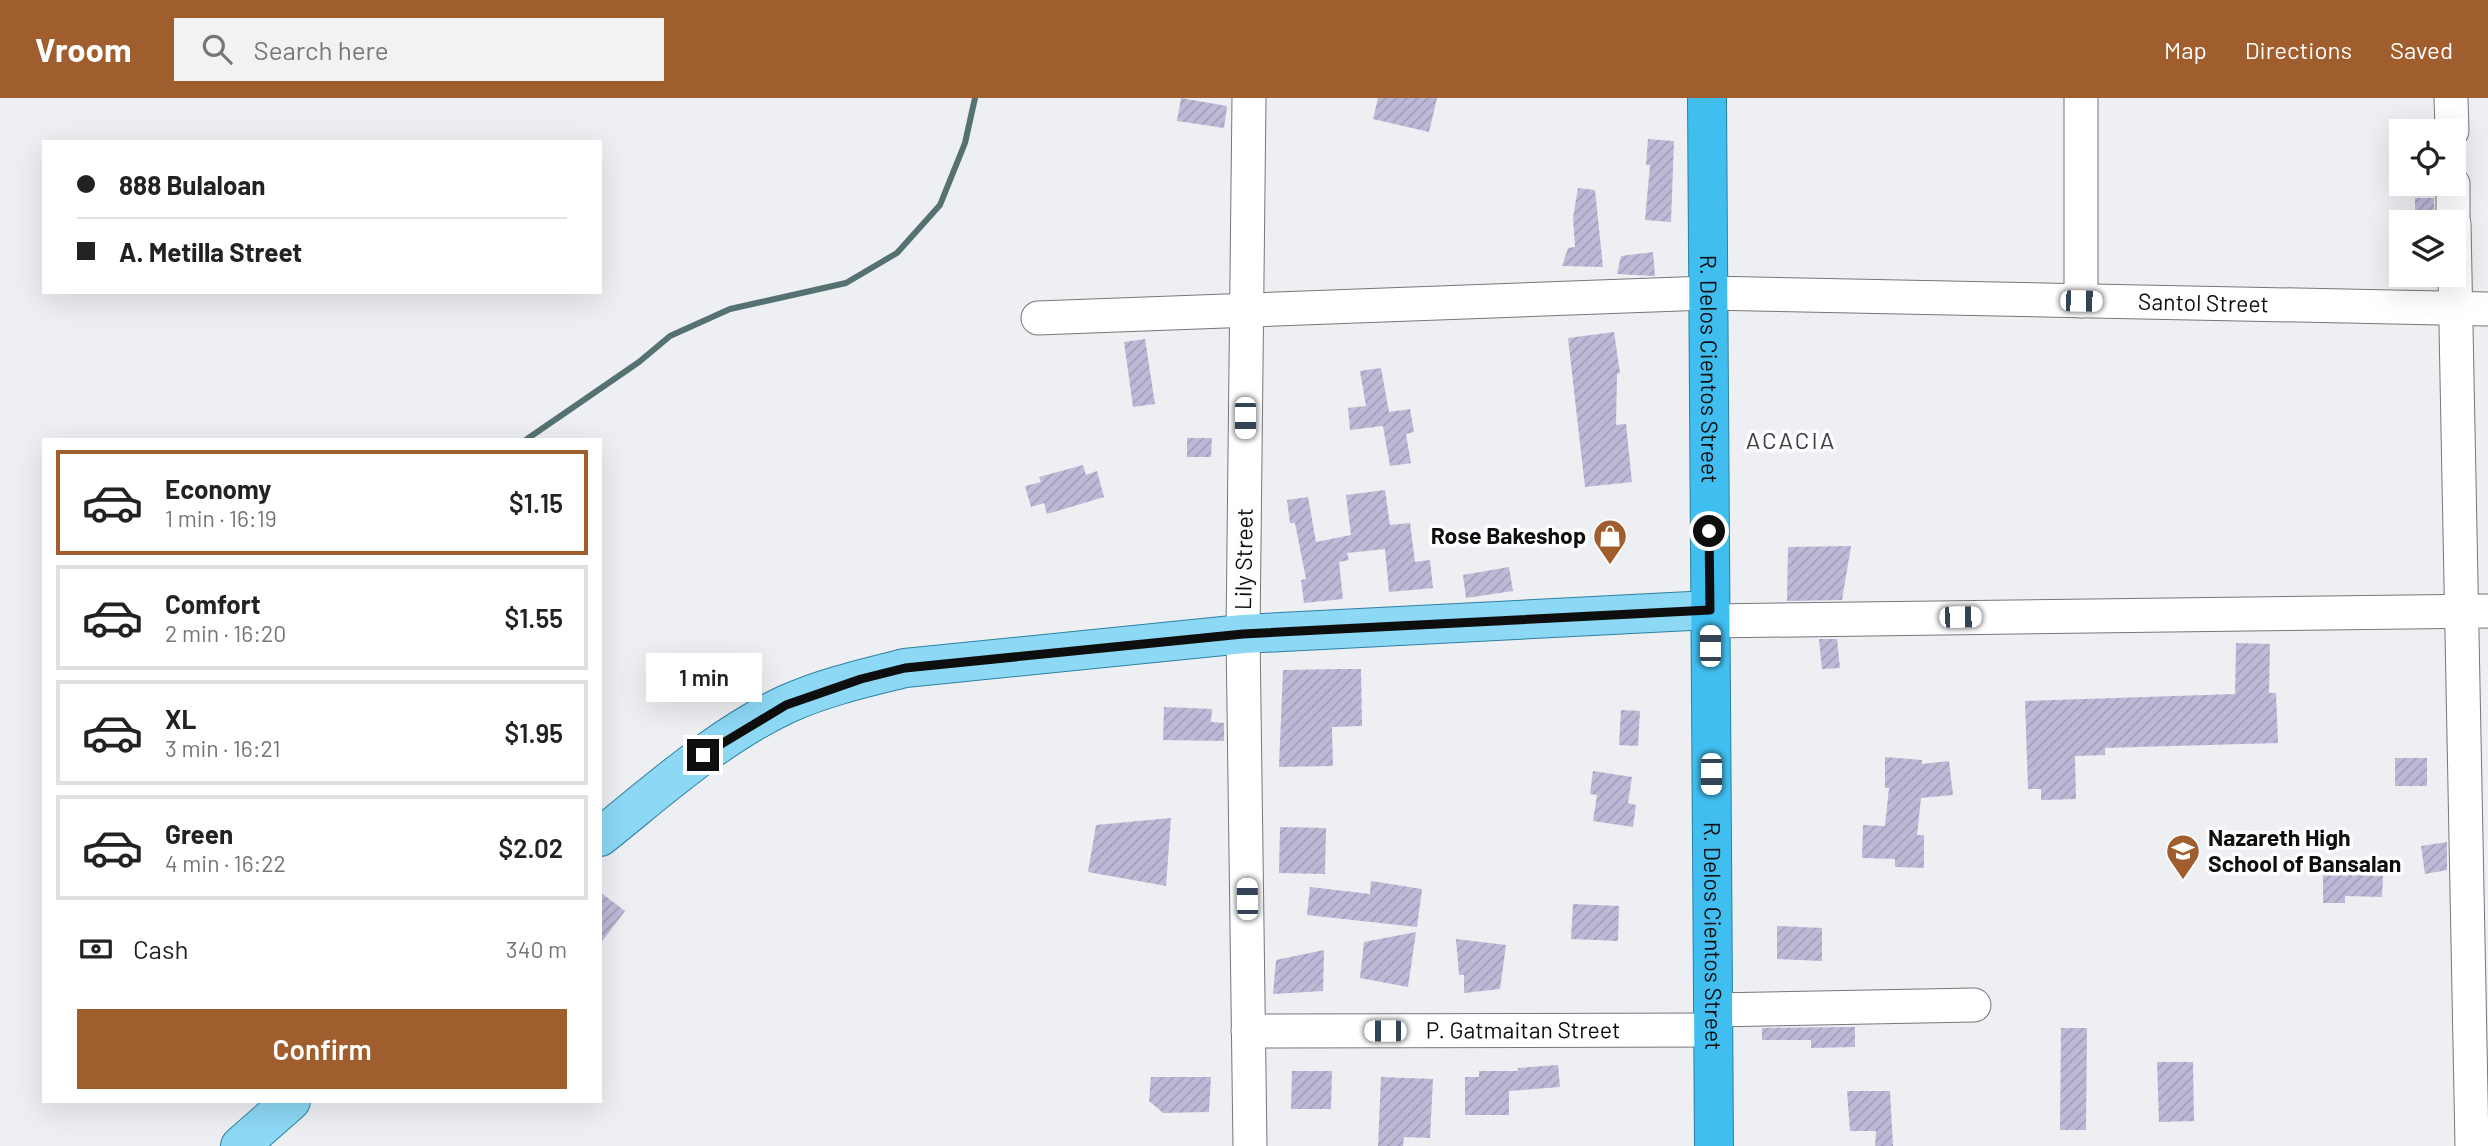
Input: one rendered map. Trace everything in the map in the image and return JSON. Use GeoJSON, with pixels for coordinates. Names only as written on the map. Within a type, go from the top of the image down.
{"type":"FeatureCollection","features":[{"type":"Feature","properties":{"kind":"highway","name":"R. Delos Cientos Street"},"geometry":{"type":"LineString","coordinates":[[1707,98],[1714,1146]]}},
{"type":"Feature","properties":{"kind":"main road"},"geometry":{"type":"LineString","coordinates":[[602,835],[703,755],[786,705],[834,687],[905,668],[1243,634],[1710,615]]}},
{"type":"Feature","properties":{"kind":"main road"},"geometry":{"type":"LineString","coordinates":[[240,1146],[289,1103]]}},
{"type":"Feature","properties":{"kind":"street","name":"Lily Street"},"geometry":{"type":"LineString","coordinates":[[1249,98],[1243,634],[1250,1146]]}},
{"type":"Feature","properties":{"kind":"street"},"geometry":{"type":"LineString","coordinates":[[2081,98],[2081,301]]}},
{"type":"Feature","properties":{"kind":"street"},"geometry":{"type":"LineString","coordinates":[[2451,98],[2452,119]]}},
{"type":"Feature","properties":{"kind":"street"},"geometry":{"type":"LineString","coordinates":[[2455,287],[2475,612],[2479,958],[2472,1146]]}},
{"type":"Feature","properties":{"kind":"street","name":"Santol Street"},"geometry":{"type":"LineString","coordinates":[[1038,318],[1707,293],[2488,309]]}},
{"type":"Feature","properties":{"kind":"street"},"geometry":{"type":"LineString","coordinates":[[1710,615],[2475,612]]}},
{"type":"Feature","properties":{"kind":"street","name":"P. Gatmaitan Street"},"geometry":{"type":"LineString","coordinates":[[1248,1031],[1713,1020],[1974,1005]]}},
{"type":"Feature","properties":{"kind":"building"},"geometry":{"type":"Polygon","coordinates":[[[1181,98],[1227,106],[1224,128],[1177,121],[1181,98]]]}},
{"type":"Feature","properties":{"kind":"building"},"geometry":{"type":"Polygon","coordinates":[[[1378,98],[1437,98],[1429,132],[1373,119],[1378,98]]]}},
{"type":"Feature","properties":{"kind":"building"},"geometry":{"type":"Polygon","coordinates":[[[1648,139],[1674,141],[1671,222],[1645,220],[1650,165],[1646,165],[1648,139]]]}},
{"type":"Feature","properties":{"kind":"building"},"geometry":{"type":"Polygon","coordinates":[[[1578,188],[1595,190],[1603,267],[1562,266],[1568,248],[1575,247],[1573,218],[1578,188]]]}},
{"type":"Feature","properties":{"kind":"building"},"geometry":{"type":"Polygon","coordinates":[[[2415,198],[2434,198],[2434,210],[2415,210],[2415,198]]]}},
{"type":"Feature","properties":{"kind":"building"},"geometry":{"type":"Polygon","coordinates":[[[1653,252],[1655,276],[1617,274],[1621,256],[1653,252]]]}},
{"type":"Feature","properties":{"kind":"building"},"geometry":{"type":"Polygon","coordinates":[[[1614,332],[1620,373],[1617,374],[1616,425],[1626,424],[1632,482],[1585,487],[1568,338],[1614,332]]]}},
{"type":"Feature","properties":{"kind":"building"},"geometry":{"type":"Polygon","coordinates":[[[1145,339],[1155,404],[1133,407],[1124,342],[1145,339]]]}},
{"type":"Feature","properties":{"kind":"building"},"geometry":{"type":"Polygon","coordinates":[[[1381,368],[1389,412],[1410,409],[1414,432],[1406,434],[1411,463],[1390,466],[1383,426],[1350,430],[1348,408],[1366,406],[1360,371],[1381,368]]]}},
{"type":"Feature","properties":{"kind":"building"},"geometry":{"type":"Polygon","coordinates":[[[1187,438],[1212,438],[1211,457],[1187,457],[1187,438]]]}},
{"type":"Feature","properties":{"kind":"building"},"geometry":{"type":"Polygon","coordinates":[[[1083,465],[1086,475],[1097,471],[1104,497],[1047,514],[1044,503],[1031,507],[1025,486],[1041,482],[1039,477],[1083,465]]]}},
{"type":"Feature","properties":{"kind":"building"},"geometry":{"type":"Polygon","coordinates":[[[1385,490],[1390,525],[1410,523],[1415,562],[1430,560],[1433,588],[1389,592],[1385,549],[1347,553],[1349,560],[1339,562],[1343,599],[1304,603],[1301,580],[1306,579],[1295,523],[1290,523],[1287,500],[1308,497],[1316,542],[1351,535],[1346,495],[1385,490]]]}},
{"type":"Feature","properties":{"kind":"building"},"geometry":{"type":"Polygon","coordinates":[[[1851,546],[1842,600],[1787,601],[1788,547],[1851,546]]]}},
{"type":"Feature","properties":{"kind":"building"},"geometry":{"type":"Polygon","coordinates":[[[1509,567],[1513,591],[1466,598],[1463,575],[1509,567]]]}},
{"type":"Feature","properties":{"kind":"building"},"geometry":{"type":"Polygon","coordinates":[[[1819,639],[1837,639],[1840,668],[1822,669],[1819,639]]]}},
{"type":"Feature","properties":{"kind":"building"},"geometry":{"type":"Polygon","coordinates":[[[2236,643],[2270,644],[2269,693],[2276,693],[2278,743],[2105,748],[2105,755],[2075,756],[2076,799],[2041,800],[2041,789],[2028,789],[2025,701],[2235,694],[2236,643]]]}},
{"type":"Feature","properties":{"kind":"building"},"geometry":{"type":"Polygon","coordinates":[[[1361,669],[1362,726],[1332,727],[1333,766],[1279,767],[1283,670],[1361,669]]]}},
{"type":"Feature","properties":{"kind":"building"},"geometry":{"type":"Polygon","coordinates":[[[1164,707],[1212,709],[1211,722],[1224,723],[1224,741],[1163,740],[1164,707]]]}},
{"type":"Feature","properties":{"kind":"building"},"geometry":{"type":"Polygon","coordinates":[[[1621,710],[1640,711],[1638,746],[1619,745],[1621,710]]]}},
{"type":"Feature","properties":{"kind":"building"},"geometry":{"type":"Polygon","coordinates":[[[1885,757],[1922,760],[1922,764],[1949,761],[1953,795],[1921,798],[1917,835],[1924,835],[1924,868],[1895,867],[1895,859],[1862,858],[1863,825],[1885,826],[1889,788],[1885,788],[1885,757]]]}},
{"type":"Feature","properties":{"kind":"building"},"geometry":{"type":"Polygon","coordinates":[[[2395,758],[2427,758],[2427,786],[2395,786],[2395,758]]]}},
{"type":"Feature","properties":{"kind":"building"},"geometry":{"type":"Polygon","coordinates":[[[1593,771],[1632,777],[1628,803],[1636,805],[1633,827],[1593,821],[1597,795],[1590,794],[1593,771]]]}},
{"type":"Feature","properties":{"kind":"building"},"geometry":{"type":"Polygon","coordinates":[[[1171,818],[1166,886],[1088,872],[1096,825],[1171,818]]]}},
{"type":"Feature","properties":{"kind":"building"},"geometry":{"type":"Polygon","coordinates":[[[1280,827],[1326,828],[1325,874],[1279,873],[1280,827]]]}},
{"type":"Feature","properties":{"kind":"building"},"geometry":{"type":"Polygon","coordinates":[[[2447,842],[2447,870],[2425,874],[2421,846],[2447,842]]]}},
{"type":"Feature","properties":{"kind":"building"},"geometry":{"type":"Polygon","coordinates":[[[2323,858],[2345,858],[2345,874],[2383,876],[2382,897],[2345,896],[2345,903],[2323,903],[2323,858]]]}},
{"type":"Feature","properties":{"kind":"building"},"geometry":{"type":"Polygon","coordinates":[[[1371,881],[1422,889],[1417,927],[1307,915],[1310,887],[1370,894],[1371,881]]]}},
{"type":"Feature","properties":{"kind":"building"},"geometry":{"type":"Polygon","coordinates":[[[602,894],[625,911],[602,941],[602,894]]]}},
{"type":"Feature","properties":{"kind":"building"},"geometry":{"type":"Polygon","coordinates":[[[1573,904],[1619,906],[1618,941],[1571,939],[1573,904]]]}},
{"type":"Feature","properties":{"kind":"building"},"geometry":{"type":"Polygon","coordinates":[[[1777,926],[1822,928],[1822,961],[1777,959],[1777,926]]]}},
{"type":"Feature","properties":{"kind":"building"},"geometry":{"type":"Polygon","coordinates":[[[1416,932],[1408,987],[1360,978],[1364,942],[1416,932]]]}},
{"type":"Feature","properties":{"kind":"building"},"geometry":{"type":"Polygon","coordinates":[[[1456,939],[1506,945],[1500,989],[1464,993],[1464,975],[1459,975],[1456,939]]]}},
{"type":"Feature","properties":{"kind":"building"},"geometry":{"type":"Polygon","coordinates":[[[1324,950],[1323,991],[1273,994],[1276,960],[1324,950]]]}},
{"type":"Feature","properties":{"kind":"building"},"geometry":{"type":"Polygon","coordinates":[[[1855,1027],[1855,1047],[1811,1048],[1811,1040],[1762,1040],[1762,1028],[1855,1027]]]}},
{"type":"Feature","properties":{"kind":"building"},"geometry":{"type":"Polygon","coordinates":[[[2061,1028],[2087,1028],[2086,1130],[2060,1130],[2061,1028]]]}},
{"type":"Feature","properties":{"kind":"building"},"geometry":{"type":"Polygon","coordinates":[[[2157,1062],[2193,1062],[2194,1121],[2159,1122],[2157,1062]]]}},
{"type":"Feature","properties":{"kind":"building"},"geometry":{"type":"Polygon","coordinates":[[[1558,1065],[1560,1087],[1509,1091],[1509,1115],[1465,1115],[1465,1077],[1479,1077],[1479,1071],[1518,1071],[1518,1068],[1558,1065]]]}},
{"type":"Feature","properties":{"kind":"building"},"geometry":{"type":"Polygon","coordinates":[[[1292,1071],[1332,1071],[1331,1109],[1291,1109],[1292,1071]]]}},
{"type":"Feature","properties":{"kind":"building"},"geometry":{"type":"Polygon","coordinates":[[[1151,1077],[1211,1077],[1209,1112],[1163,1113],[1149,1101],[1151,1077]]]}},
{"type":"Feature","properties":{"kind":"building"},"geometry":{"type":"Polygon","coordinates":[[[1381,1077],[1433,1079],[1430,1138],[1404,1137],[1403,1146],[1378,1146],[1381,1077]]]}},
{"type":"Feature","properties":{"kind":"building"},"geometry":{"type":"Polygon","coordinates":[[[1847,1091],[1890,1091],[1893,1146],[1875,1146],[1876,1131],[1850,1131],[1847,1091]]]}},
{"type":"Feature","properties":{"kind":"waterway"},"geometry":{"type":"LineString","coordinates":[[528,438],[639,362],[670,336],[730,309],[846,283],[897,253],[940,205],[965,143],[975,98]]}},
{"type":"Feature","properties":{"kind":"place","name":"Rose Bakeshop"},"geometry":{"type":"Point","coordinates":[1610,566]}},
{"type":"Feature","properties":{"kind":"place","name":"Nazareth High School of Bansalan"},"geometry":{"type":"Point","coordinates":[2183,881]}},
{"type":"Feature","properties":{"kind":"district","name":"ACACIA"},"geometry":{"type":"Point","coordinates":[1791,441]}},
{"type":"Feature","properties":{"kind":"route"},"geometry":{"type":"LineString","coordinates":[[703,755],[786,705],[821,691],[905,668],[1243,634],[1710,610],[1709,531]]}}]}
